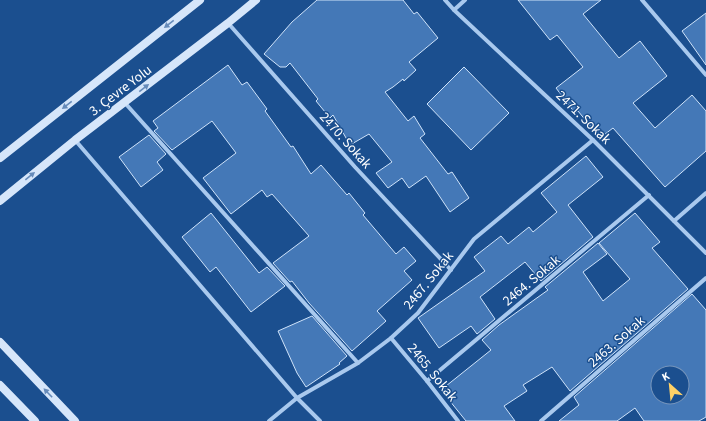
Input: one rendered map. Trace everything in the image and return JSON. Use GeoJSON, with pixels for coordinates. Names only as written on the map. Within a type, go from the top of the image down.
{"type":"FeatureCollection","features":[{"type":"Feature","properties":{"kind":"main road","name":"3. Çevre Yolu"},"geometry":{"type":"LineString","coordinates":[[0,158],[200,0]]}},
{"type":"Feature","properties":{"kind":"main road","name":"3. Çevre Yolu"},"geometry":{"type":"LineString","coordinates":[[0,201],[75,140],[256,0]]}},
{"type":"Feature","properties":{"kind":"main road"},"geometry":{"type":"LineString","coordinates":[[0,342],[75,421]]}},
{"type":"Feature","properties":{"kind":"main road"},"geometry":{"type":"LineString","coordinates":[[0,385],[35,421]]}},
{"type":"Feature","properties":{"kind":"street","name":"2471. Sokak"},"geometry":{"type":"LineString","coordinates":[[445,0],[593,140],[706,253]]}},
{"type":"Feature","properties":{"kind":"street"},"geometry":{"type":"LineString","coordinates":[[454,10],[465,0]]}},
{"type":"Feature","properties":{"kind":"street"},"geometry":{"type":"LineString","coordinates":[[642,0],[706,75]]}},
{"type":"Feature","properties":{"kind":"street","name":"2470. Sokak"},"geometry":{"type":"LineString","coordinates":[[228,23],[355,167],[451,270]]}},
{"type":"Feature","properties":{"kind":"street"},"geometry":{"type":"LineString","coordinates":[[125,102],[358,363]]}},
{"type":"Feature","properties":{"kind":"street"},"geometry":{"type":"LineString","coordinates":[[75,140],[297,398],[320,421]]}},
{"type":"Feature","properties":{"kind":"street","name":"2467. Sokak"},"geometry":{"type":"LineString","coordinates":[[269,421],[297,398],[358,363],[391,338],[418,313],[474,239],[593,140]]}},
{"type":"Feature","properties":{"kind":"street"},"geometry":{"type":"LineString","coordinates":[[674,221],[706,193]]}},
{"type":"Feature","properties":{"kind":"street","name":"2464. Sokak"},"geometry":{"type":"LineString","coordinates":[[427,382],[649,195]]}},
{"type":"Feature","properties":{"kind":"street","name":"2463. Sokak"},"geometry":{"type":"LineString","coordinates":[[541,421],[706,278]]}},
{"type":"Feature","properties":{"kind":"street","name":"2465. Sokak"},"geometry":{"type":"LineString","coordinates":[[391,338],[458,421]]}},
{"type":"Feature","properties":{"kind":"building"},"geometry":{"type":"Polygon","coordinates":[[[317,0],[403,0],[414,14],[417,12],[438,38],[409,62],[416,70],[404,81],[403,79],[385,92],[408,121],[414,116],[425,134],[420,138],[448,174],[452,172],[469,198],[450,212],[426,176],[409,188],[402,178],[388,188],[376,173],[392,162],[369,134],[350,145],[333,115],[330,118],[316,101],[318,99],[290,63],[286,67],[280,67],[264,54],[292,22],[317,0]]]}},
{"type":"Feature","properties":{"kind":"building"},"geometry":{"type":"Polygon","coordinates":[[[518,0],[601,0],[583,14],[619,58],[640,41],[667,76],[633,103],[655,128],[692,95],[706,111],[706,151],[665,187],[613,128],[600,138],[578,111],[575,113],[556,88],[583,67],[557,35],[550,40],[518,0]]]}},
{"type":"Feature","properties":{"kind":"building"},"geometry":{"type":"Polygon","coordinates":[[[706,13],[706,65],[682,31],[706,13]]]}},
{"type":"Feature","properties":{"kind":"building"},"geometry":{"type":"Polygon","coordinates":[[[228,65],[242,85],[247,82],[267,109],[265,111],[291,147],[293,146],[311,174],[321,165],[347,195],[349,193],[365,213],[363,215],[396,254],[404,247],[416,261],[404,271],[412,280],[377,311],[386,321],[352,351],[309,303],[292,281],[290,282],[273,263],[309,236],[272,194],[267,197],[262,190],[231,214],[203,178],[236,153],[212,121],[172,150],[154,131],[158,128],[153,121],[228,65]]]}},
{"type":"Feature","properties":{"kind":"building"},"geometry":{"type":"Polygon","coordinates":[[[464,67],[509,113],[471,150],[427,104],[464,67]]]}},
{"type":"Feature","properties":{"kind":"building"},"geometry":{"type":"Polygon","coordinates":[[[149,135],[166,154],[157,162],[163,170],[141,187],[119,157],[149,135]]]}},
{"type":"Feature","properties":{"kind":"building"},"geometry":{"type":"Polygon","coordinates":[[[586,156],[603,177],[568,205],[593,237],[541,281],[525,262],[480,297],[495,319],[477,334],[471,326],[439,348],[418,318],[485,271],[474,257],[501,236],[508,244],[529,227],[533,232],[557,212],[541,193],[586,156]]]}},
{"type":"Feature","properties":{"kind":"building"},"geometry":{"type":"Polygon","coordinates":[[[211,213],[259,273],[267,267],[285,286],[251,312],[216,267],[210,272],[182,237],[211,213]]]}},
{"type":"Feature","properties":{"kind":"building"},"geometry":{"type":"Polygon","coordinates":[[[635,213],[660,242],[652,248],[688,289],[570,391],[552,367],[523,385],[527,391],[504,406],[515,421],[466,421],[441,390],[491,350],[482,340],[499,325],[548,290],[545,287],[598,243],[607,254],[583,272],[603,301],[630,279],[599,243],[635,213]]]}},
{"type":"Feature","properties":{"kind":"building"},"geometry":{"type":"Polygon","coordinates":[[[692,294],[706,310],[706,417],[699,421],[644,421],[635,408],[617,421],[559,421],[579,405],[574,397],[692,294]]]}},
{"type":"Feature","properties":{"kind":"building"},"geometry":{"type":"Polygon","coordinates":[[[312,316],[347,356],[339,363],[340,364],[306,387],[297,373],[278,331],[312,316]]]}}]}
